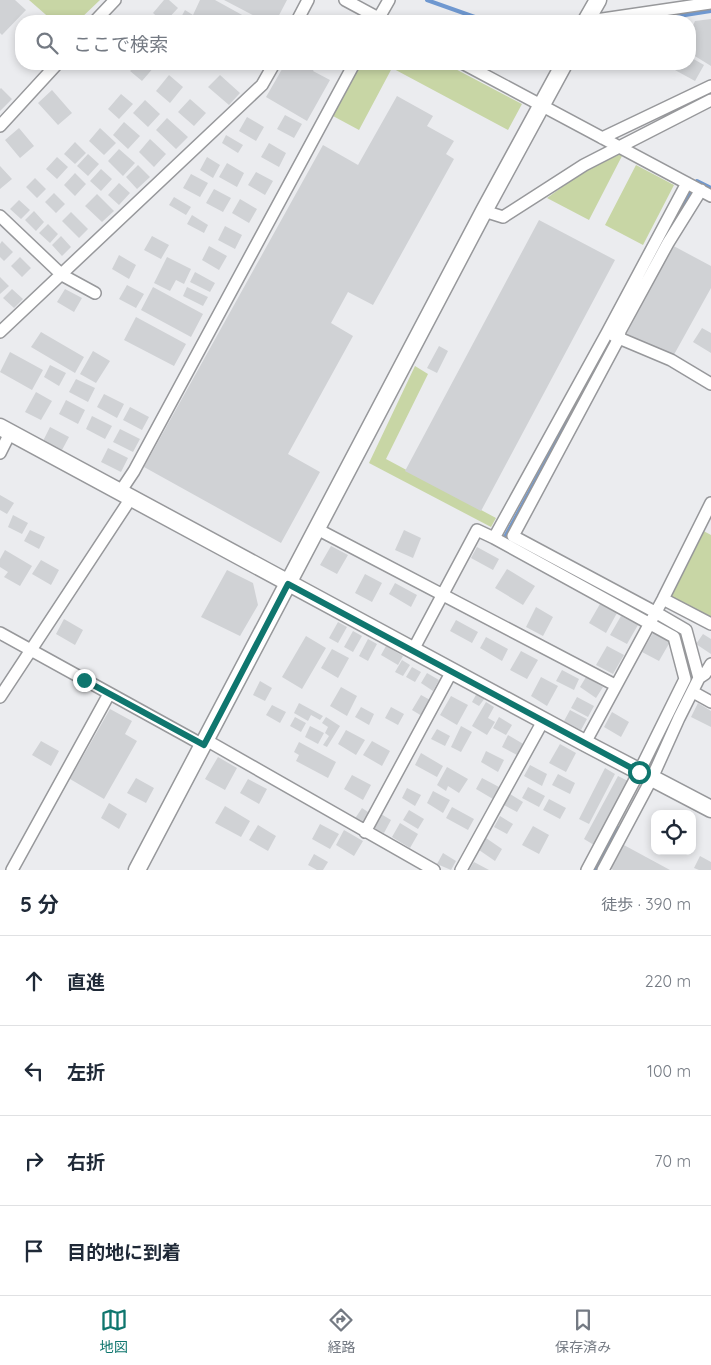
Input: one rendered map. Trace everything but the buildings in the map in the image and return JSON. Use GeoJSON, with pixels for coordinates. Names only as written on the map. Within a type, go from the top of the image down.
{"type":"FeatureCollection","features":[{"type":"Feature","properties":{"kind":"street"},"geometry":{"type":"LineString","coordinates":[[101,15],[115,0]]}},
{"type":"Feature","properties":{"kind":"street"},"geometry":{"type":"LineString","coordinates":[[300,15],[308,0]]}},
{"type":"Feature","properties":{"kind":"street"},"geometry":{"type":"LineString","coordinates":[[345,0],[371,15]]}},
{"type":"Feature","properties":{"kind":"street"},"geometry":{"type":"LineString","coordinates":[[382,15],[389,0]]}},
{"type":"Feature","properties":{"kind":"street"},"geometry":{"type":"LineString","coordinates":[[591,15],[598,0]]}},
{"type":"Feature","properties":{"kind":"street"},"geometry":{"type":"LineString","coordinates":[[629,15],[711,3]]}},
{"type":"Feature","properties":{"kind":"street"},"geometry":{"type":"LineString","coordinates":[[0,126],[51,70]]}},
{"type":"Feature","properties":{"kind":"street"},"geometry":{"type":"LineString","coordinates":[[0,332],[262,85],[271,70]]}},
{"type":"Feature","properties":{"kind":"street"},"geometry":{"type":"LineString","coordinates":[[0,697],[31,650],[125,495],[134,472],[351,70]]}},
{"type":"Feature","properties":{"kind":"street"},"geometry":{"type":"LineString","coordinates":[[475,70],[706,193],[650,275],[620,332],[619,338],[513,536],[686,630],[700,678]]}},
{"type":"Feature","properties":{"kind":"street"},"geometry":{"type":"LineString","coordinates":[[137,870],[484,211],[561,70]]}},
{"type":"Feature","properties":{"kind":"street"},"geometry":{"type":"LineString","coordinates":[[602,138],[711,86]]}},
{"type":"Feature","properties":{"kind":"street"},"geometry":{"type":"LineString","coordinates":[[484,211],[503,217],[584,166],[711,100]]}},
{"type":"Feature","properties":{"kind":"street"},"geometry":{"type":"LineString","coordinates":[[494,538],[687,183]]}},
{"type":"Feature","properties":{"kind":"street"},"geometry":{"type":"LineString","coordinates":[[0,216],[62,275],[95,293]]}},
{"type":"Feature","properties":{"kind":"street"},"geometry":{"type":"LineString","coordinates":[[607,333],[672,360],[711,384]]}},
{"type":"Feature","properties":{"kind":"street"},"geometry":{"type":"LineString","coordinates":[[0,452],[5,430],[543,721],[711,809]]}},
{"type":"Feature","properties":{"kind":"street"},"geometry":{"type":"LineString","coordinates":[[585,743],[663,599],[711,502]]}},
{"type":"Feature","properties":{"kind":"street"},"geometry":{"type":"LineString","coordinates":[[317,529],[615,685]]}},
{"type":"Feature","properties":{"kind":"street"},"geometry":{"type":"LineString","coordinates":[[413,650],[477,530],[674,637],[685,679],[646,775],[603,870]]}},
{"type":"Feature","properties":{"kind":"street"},"geometry":{"type":"LineString","coordinates":[[663,599],[711,624]]}},
{"type":"Feature","properties":{"kind":"street"},"geometry":{"type":"LineString","coordinates":[[0,634],[109,694],[205,743],[432,870]]}},
{"type":"Feature","properties":{"kind":"street"},"geometry":{"type":"LineString","coordinates":[[587,870],[646,775],[700,678],[711,664]]}},
{"type":"Feature","properties":{"kind":"street"},"geometry":{"type":"LineString","coordinates":[[365,832],[452,671]]}},
{"type":"Feature","properties":{"kind":"street"},"geometry":{"type":"LineString","coordinates":[[693,692],[711,702]]}},
{"type":"Feature","properties":{"kind":"street"},"geometry":{"type":"LineString","coordinates":[[12,870],[109,694]]}},
{"type":"Feature","properties":{"kind":"street"},"geometry":{"type":"LineString","coordinates":[[461,870],[543,721]]}},
{"type":"Feature","properties":{"kind":"green space"},"geometry":{"type":"Polygon","coordinates":[[[29,0],[100,0],[84,15],[46,15],[29,0]]]}},
{"type":"Feature","properties":{"kind":"green space"},"geometry":{"type":"Polygon","coordinates":[[[358,70],[391,70],[359,130],[333,116],[358,70]]]}},
{"type":"Feature","properties":{"kind":"green space"},"geometry":{"type":"Polygon","coordinates":[[[396,70],[457,70],[522,104],[508,130],[396,70]]]}},
{"type":"Feature","properties":{"kind":"green space"},"geometry":{"type":"Polygon","coordinates":[[[612,151],[622,156],[589,220],[547,198],[612,151]]]}},
{"type":"Feature","properties":{"kind":"green space"},"geometry":{"type":"Polygon","coordinates":[[[636,165],[674,185],[643,245],[605,225],[636,165]]]}},
{"type":"Feature","properties":{"kind":"green space"},"geometry":{"type":"Polygon","coordinates":[[[415,366],[428,374],[386,459],[496,518],[491,527],[369,463],[415,366]]]}},
{"type":"Feature","properties":{"kind":"green space"},"geometry":{"type":"Polygon","coordinates":[[[698,528],[711,535],[711,623],[663,599],[698,528]]]}},
{"type":"Feature","properties":{"kind":"waterway"},"geometry":{"type":"LineString","coordinates":[[427,0],[469,15]]}},
{"type":"Feature","properties":{"kind":"waterway"},"geometry":{"type":"LineString","coordinates":[[685,15],[711,11]]}},
{"type":"Feature","properties":{"kind":"waterway"},"geometry":{"type":"LineString","coordinates":[[677,218],[697,181],[711,188]]}},
{"type":"Feature","properties":{"kind":"waterway"},"geometry":{"type":"LineString","coordinates":[[512,541],[505,537],[614,336]]}},
{"type":"Feature","properties":{"kind":"waterway"},"geometry":{"type":"LineString","coordinates":[[606,592],[670,627]]}},
{"type":"Feature","properties":{"kind":"waterway"},"geometry":{"type":"LineString","coordinates":[[678,631],[691,669]]}},
{"type":"Feature","properties":{"kind":"waterway"},"geometry":{"type":"LineString","coordinates":[[649,771],[693,676]]}},
{"type":"Feature","properties":{"kind":"waterway"},"geometry":{"type":"LineString","coordinates":[[596,870],[619,828]]}},
{"type":"Feature","properties":{"kind":"route"},"geometry":{"type":"LineString","coordinates":[[84,680],[204,745],[288,584],[639,772]]}}]}
